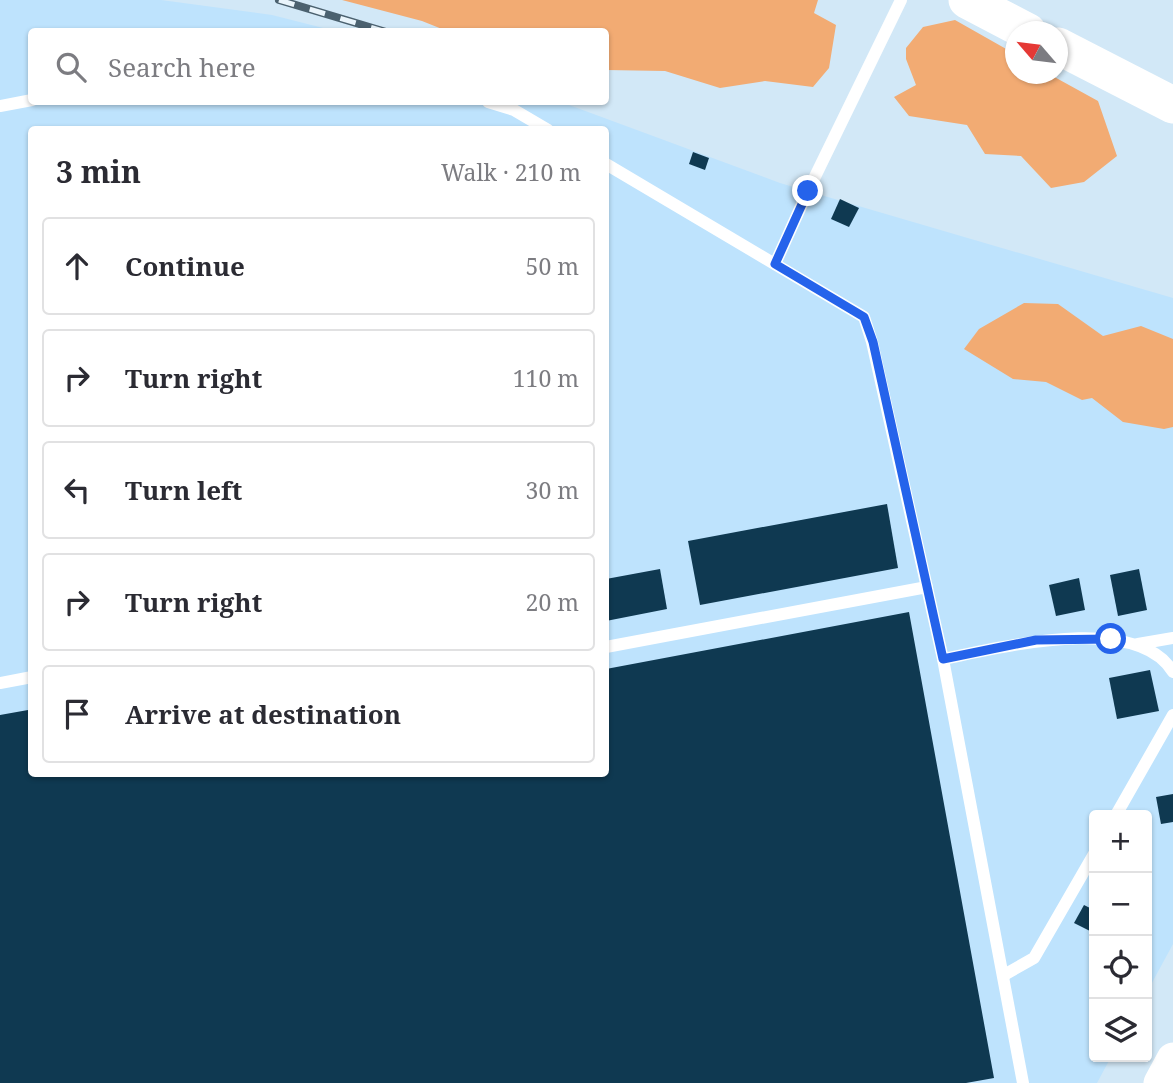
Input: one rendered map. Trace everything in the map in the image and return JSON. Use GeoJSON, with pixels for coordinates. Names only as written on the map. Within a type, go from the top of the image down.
{"type":"FeatureCollection","features":[{"type":"Feature","properties":{"kind":"main road"},"geometry":{"type":"LineString","coordinates":[[967,0],[1007,21]]}},
{"type":"Feature","properties":{"kind":"main road"},"geometry":{"type":"LineString","coordinates":[[1068,51],[1173,105]]}},
{"type":"Feature","properties":{"kind":"street"},"geometry":{"type":"LineString","coordinates":[[1160,1083],[1173,1059]]}},
{"type":"Feature","properties":{"kind":"lane"},"geometry":{"type":"LineString","coordinates":[[775,264],[901,0]]}},
{"type":"Feature","properties":{"kind":"lane"},"geometry":{"type":"LineString","coordinates":[[0,106],[28,101]]}},
{"type":"Feature","properties":{"kind":"lane"},"geometry":{"type":"LineString","coordinates":[[498,105],[514,110],[541,126]]}},
{"type":"Feature","properties":{"kind":"lane"},"geometry":{"type":"LineString","coordinates":[[609,166],[864,317],[873,342],[943,659],[1023,1083]]}},
{"type":"Feature","properties":{"kind":"lane"},"geometry":{"type":"LineString","coordinates":[[609,646],[928,587]]}},
{"type":"Feature","properties":{"kind":"lane"},"geometry":{"type":"LineString","coordinates":[[943,659],[1036,640],[1111,639],[1138,643],[1173,638]]}},
{"type":"Feature","properties":{"kind":"lane"},"geometry":{"type":"LineString","coordinates":[[1138,643],[1168,663],[1173,672]]}},
{"type":"Feature","properties":{"kind":"lane"},"geometry":{"type":"LineString","coordinates":[[0,683],[28,678]]}},
{"type":"Feature","properties":{"kind":"lane"},"geometry":{"type":"LineString","coordinates":[[1119,810],[1173,715]]}},
{"type":"Feature","properties":{"kind":"lane"},"geometry":{"type":"LineString","coordinates":[[1004,975],[1034,958],[1089,862]]}},
{"type":"Feature","properties":{"kind":"shaded area"},"geometry":{"type":"Polygon","coordinates":[[[0,0],[161,0],[272,15],[323,28],[28,28],[28,105],[569,105],[780,183],[1173,298],[1173,944],[1152,983],[1152,810],[1089,810],[1089,1062],[1108,1062],[1097,1083],[0,1083],[0,0]]]}},
{"type":"Feature","properties":{"kind":"shaded area"},"geometry":{"type":"Polygon","coordinates":[[[342,0],[818,0],[814,13],[836,25],[829,68],[813,87],[765,81],[720,88],[665,71],[609,70],[609,28],[440,28],[342,0]]]}},
{"type":"Feature","properties":{"kind":"shaded area"},"geometry":{"type":"Polygon","coordinates":[[[955,20],[1005,48],[1005,84],[1067,84],[1098,101],[1117,156],[1084,182],[1051,188],[1021,156],[985,154],[967,125],[909,116],[894,97],[916,85],[906,59],[906,48],[923,27],[955,20]]]}},
{"type":"Feature","properties":{"kind":"shaded area"},"geometry":{"type":"Polygon","coordinates":[[[1024,303],[1058,304],[1103,336],[1141,326],[1173,339],[1173,427],[1164,429],[1123,422],[1092,398],[1082,400],[1046,382],[1013,379],[964,349],[979,329],[1024,303]]]}},
{"type":"Feature","properties":{"kind":"building"},"geometry":{"type":"Polygon","coordinates":[[[693,152],[709,158],[705,170],[689,164],[693,152]]]}},
{"type":"Feature","properties":{"kind":"building"},"geometry":{"type":"Polygon","coordinates":[[[840,199],[859,208],[849,227],[831,219],[840,199]]]}},
{"type":"Feature","properties":{"kind":"building"},"geometry":{"type":"Polygon","coordinates":[[[887,504],[898,568],[700,605],[688,541],[887,504]]]}},
{"type":"Feature","properties":{"kind":"building"},"geometry":{"type":"Polygon","coordinates":[[[660,569],[667,609],[609,620],[609,578],[660,569]]]}},
{"type":"Feature","properties":{"kind":"building"},"geometry":{"type":"Polygon","coordinates":[[[1139,569],[1147,610],[1118,616],[1110,575],[1139,569]]]}},
{"type":"Feature","properties":{"kind":"building"},"geometry":{"type":"Polygon","coordinates":[[[1079,578],[1085,610],[1056,616],[1049,585],[1079,578]]]}},
{"type":"Feature","properties":{"kind":"building"},"geometry":{"type":"Polygon","coordinates":[[[909,612],[994,1078],[966,1083],[0,1083],[0,715],[28,710],[28,777],[609,777],[609,668],[909,612]]]}},
{"type":"Feature","properties":{"kind":"building"},"geometry":{"type":"Polygon","coordinates":[[[1150,670],[1159,711],[1117,719],[1109,678],[1150,670]]]}},
{"type":"Feature","properties":{"kind":"building"},"geometry":{"type":"Polygon","coordinates":[[[1173,794],[1173,822],[1161,824],[1156,797],[1173,794]]]}},
{"type":"Feature","properties":{"kind":"building"},"geometry":{"type":"Polygon","coordinates":[[[1084,905],[1089,908],[1089,930],[1074,923],[1084,905]]]}},
{"type":"Feature","properties":{"kind":"railway"},"geometry":{"type":"LineString","coordinates":[[279,0],[373,28]]}},
{"type":"Feature","properties":{"kind":"route"},"geometry":{"type":"LineString","coordinates":[[808,191],[775,264],[864,317],[873,342],[943,659],[1036,640],[1111,639]]}}]}
